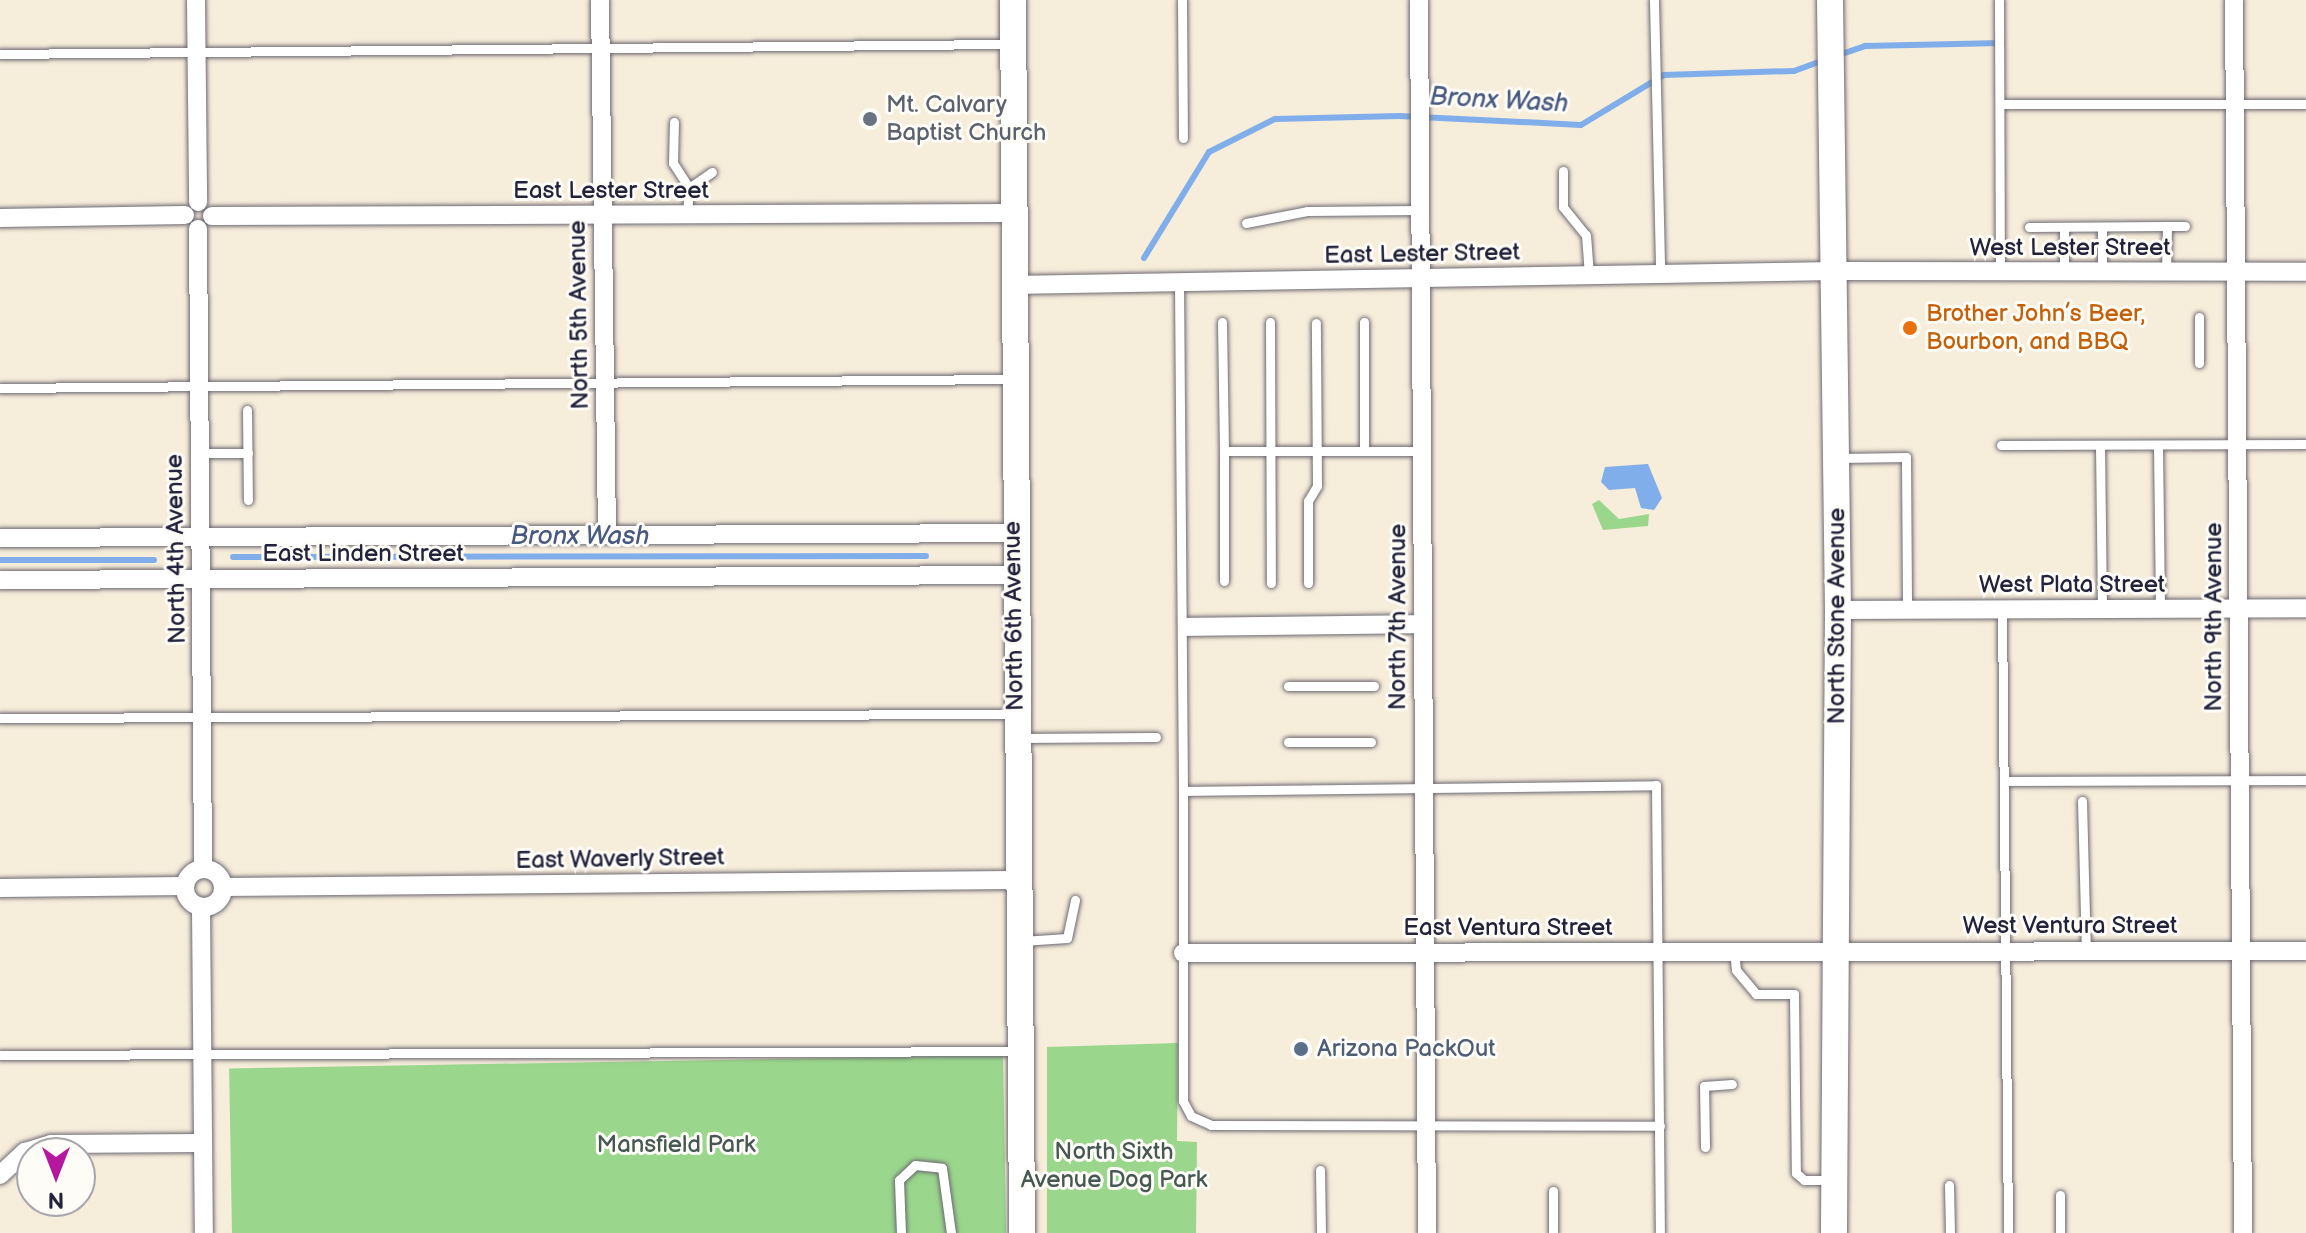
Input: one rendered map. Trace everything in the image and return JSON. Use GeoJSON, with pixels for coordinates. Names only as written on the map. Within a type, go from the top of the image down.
{"type":"FeatureCollection","features":[{"type":"Feature","properties":{"kind":"main road","name":"North 6th Avenue"},"geometry":{"type":"LineString","coordinates":[[1013,0],[1011,379],[1022,1233]]}},
{"type":"Feature","properties":{"kind":"main road","name":"North Stone Avenue"},"geometry":{"type":"LineString","coordinates":[[1830,0],[1838,610],[1834,1233]]}},
{"type":"Feature","properties":{"kind":"street","name":"North 4th Avenue"},"geometry":{"type":"LineString","coordinates":[[196,0],[203,869]]}},
{"type":"Feature","properties":{"kind":"street","name":"North 5th Avenue"},"geometry":{"type":"LineString","coordinates":[[600,0],[607,534]]}},
{"type":"Feature","properties":{"kind":"street","name":"North 7th Avenue"},"geometry":{"type":"LineString","coordinates":[[1419,0],[1427,1233]]}},
{"type":"Feature","properties":{"kind":"street","name":"North 9th Avenue"},"geometry":{"type":"LineString","coordinates":[[2234,0],[2243,1233]]}},
{"type":"Feature","properties":{"kind":"street","name":"East Lester Street"},"geometry":{"type":"LineString","coordinates":[[0,218],[1010,213]]}},
{"type":"Feature","properties":{"kind":"street","name":"East Lester Street"},"geometry":{"type":"LineString","coordinates":[[1011,285],[1835,271]]}},
{"type":"Feature","properties":{"kind":"street","name":"West Lester Street"},"geometry":{"type":"LineString","coordinates":[[1835,271],[2306,272]]}},
{"type":"Feature","properties":{"kind":"street","name":"East Linden Street"},"geometry":{"type":"LineString","coordinates":[[0,538],[1013,533]]}},
{"type":"Feature","properties":{"kind":"street","name":"East Linden Street"},"geometry":{"type":"LineString","coordinates":[[0,580],[1013,575]]}},
{"type":"Feature","properties":{"kind":"street","name":"West Plata Street"},"geometry":{"type":"LineString","coordinates":[[1838,610],[2306,608]]}},
{"type":"Feature","properties":{"kind":"street"},"geometry":{"type":"LineString","coordinates":[[1187,627],[1422,624]]}},
{"type":"Feature","properties":{"kind":"street"},"geometry":{"type":"LineString","coordinates":[[0,888],[185,886],[203,869],[219,875],[224,887],[215,904],[201,907]]}},
{"type":"Feature","properties":{"kind":"street","name":"East Waverly Street"},"geometry":{"type":"LineString","coordinates":[[224,887],[1018,880]]}},
{"type":"Feature","properties":{"kind":"street"},"geometry":{"type":"LineString","coordinates":[[185,886],[201,907],[204,1233]]}},
{"type":"Feature","properties":{"kind":"street","name":"West Ventura Street"},"geometry":{"type":"LineString","coordinates":[[1834,950],[2306,951]]}},
{"type":"Feature","properties":{"kind":"street","name":"East Ventura Street"},"geometry":{"type":"LineString","coordinates":[[1183,953],[1834,950]]}},
{"type":"Feature","properties":{"kind":"street"},"geometry":{"type":"LineString","coordinates":[[0,1175],[25,1152],[51,1144],[202,1143]]}},
{"type":"Feature","properties":{"kind":"lane"},"geometry":{"type":"LineString","coordinates":[[1182,0],[1183,138]]}},
{"type":"Feature","properties":{"kind":"lane"},"geometry":{"type":"LineString","coordinates":[[1654,0],[1660,274]]}},
{"type":"Feature","properties":{"kind":"lane"},"geometry":{"type":"LineString","coordinates":[[1999,0],[2000,271]]}},
{"type":"Feature","properties":{"kind":"lane"},"geometry":{"type":"LineString","coordinates":[[0,54],[196,55],[601,45],[1014,44]]}},
{"type":"Feature","properties":{"kind":"lane"},"geometry":{"type":"LineString","coordinates":[[2000,104],[2306,104]]}},
{"type":"Feature","properties":{"kind":"lane"},"geometry":{"type":"LineString","coordinates":[[674,122],[673,163],[689,188],[687,215]]}},
{"type":"Feature","properties":{"kind":"lane"},"geometry":{"type":"LineString","coordinates":[[1563,171],[1563,207],[1586,235],[1589,275]]}},
{"type":"Feature","properties":{"kind":"lane"},"geometry":{"type":"LineString","coordinates":[[689,188],[712,172]]}},
{"type":"Feature","properties":{"kind":"lane"},"geometry":{"type":"LineString","coordinates":[[1246,223],[1307,211],[1419,210]]}},
{"type":"Feature","properties":{"kind":"lane"},"geometry":{"type":"LineString","coordinates":[[2166,272],[2167,226]]}},
{"type":"Feature","properties":{"kind":"lane"},"geometry":{"type":"LineString","coordinates":[[2029,227],[2185,226]]}},
{"type":"Feature","properties":{"kind":"lane"},"geometry":{"type":"LineString","coordinates":[[2064,227],[2064,272]]}},
{"type":"Feature","properties":{"kind":"lane"},"geometry":{"type":"LineString","coordinates":[[2102,227],[2102,272]]}},
{"type":"Feature","properties":{"kind":"lane"},"geometry":{"type":"LineString","coordinates":[[1179,282],[1187,627],[1183,791],[1183,1101],[1191,1116],[1211,1125],[1660,1126]]}},
{"type":"Feature","properties":{"kind":"lane"},"geometry":{"type":"LineString","coordinates":[[2199,317],[2199,363]]}},
{"type":"Feature","properties":{"kind":"lane"},"geometry":{"type":"LineString","coordinates":[[1222,322],[1224,581]]}},
{"type":"Feature","properties":{"kind":"lane"},"geometry":{"type":"LineString","coordinates":[[1270,322],[1271,583]]}},
{"type":"Feature","properties":{"kind":"lane"},"geometry":{"type":"LineString","coordinates":[[1364,322],[1364,451]]}},
{"type":"Feature","properties":{"kind":"lane"},"geometry":{"type":"LineString","coordinates":[[1308,583],[1317,451],[1316,323]]}},
{"type":"Feature","properties":{"kind":"lane"},"geometry":{"type":"LineString","coordinates":[[0,388],[604,387],[1011,379]]}},
{"type":"Feature","properties":{"kind":"lane"},"geometry":{"type":"LineString","coordinates":[[247,410],[248,500]]}},
{"type":"Feature","properties":{"kind":"lane"},"geometry":{"type":"LineString","coordinates":[[2001,445],[2306,444]]}},
{"type":"Feature","properties":{"kind":"lane"},"geometry":{"type":"LineString","coordinates":[[2100,445],[2102,609]]}},
{"type":"Feature","properties":{"kind":"lane"},"geometry":{"type":"LineString","coordinates":[[2158,445],[2160,608]]}},
{"type":"Feature","properties":{"kind":"lane"},"geometry":{"type":"LineString","coordinates":[[1224,451],[1421,451]]}},
{"type":"Feature","properties":{"kind":"lane"},"geometry":{"type":"LineString","coordinates":[[199,453],[248,453]]}},
{"type":"Feature","properties":{"kind":"lane"},"geometry":{"type":"LineString","coordinates":[[1837,458],[1906,457],[1907,609]]}},
{"type":"Feature","properties":{"kind":"lane"},"geometry":{"type":"LineString","coordinates":[[2002,609],[2008,1233]]}},
{"type":"Feature","properties":{"kind":"lane"},"geometry":{"type":"LineString","coordinates":[[1288,686],[1374,686]]}},
{"type":"Feature","properties":{"kind":"lane"},"geometry":{"type":"LineString","coordinates":[[0,718],[204,717],[1015,726],[1156,737]]}},
{"type":"Feature","properties":{"kind":"lane"},"geometry":{"type":"LineString","coordinates":[[1288,742],[1371,742]]}},
{"type":"Feature","properties":{"kind":"lane"},"geometry":{"type":"LineString","coordinates":[[2004,781],[2306,780]]}},
{"type":"Feature","properties":{"kind":"lane"},"geometry":{"type":"LineString","coordinates":[[1183,791],[1423,791],[1656,785],[1660,1233]]}},
{"type":"Feature","properties":{"kind":"lane"},"geometry":{"type":"LineString","coordinates":[[2082,801],[2086,950]]}},
{"type":"Feature","properties":{"kind":"lane"},"geometry":{"type":"LineString","coordinates":[[1018,941],[1067,938],[1075,900]]}},
{"type":"Feature","properties":{"kind":"lane"},"geometry":{"type":"LineString","coordinates":[[1734,951],[1736,970],[1756,994],[1794,994],[1796,1173],[1804,1180],[1834,1180]]}},
{"type":"Feature","properties":{"kind":"lane"},"geometry":{"type":"LineString","coordinates":[[0,1055],[1020,1051]]}},
{"type":"Feature","properties":{"kind":"lane"},"geometry":{"type":"LineString","coordinates":[[1705,1147],[1704,1086],[1732,1084]]}},
{"type":"Feature","properties":{"kind":"lane"},"geometry":{"type":"LineString","coordinates":[[901,1233],[899,1180],[915,1165],[942,1168],[950,1185],[951,1233]]}},
{"type":"Feature","properties":{"kind":"lane"},"geometry":{"type":"LineString","coordinates":[[1320,1170],[1321,1233]]}},
{"type":"Feature","properties":{"kind":"lane"},"geometry":{"type":"LineString","coordinates":[[1949,1185],[1950,1233]]}},
{"type":"Feature","properties":{"kind":"lane"},"geometry":{"type":"LineString","coordinates":[[1553,1191],[1553,1233]]}},
{"type":"Feature","properties":{"kind":"lane"},"geometry":{"type":"LineString","coordinates":[[2060,1195],[2060,1233]]}},
{"type":"Feature","properties":{"kind":"green space"},"geometry":{"type":"Polygon","coordinates":[[[1599,500],[1619,519],[1649,514],[1648,526],[1603,530],[1592,504],[1599,500]]]}},
{"type":"Feature","properties":{"kind":"green space","name":"North Sixth Avenue Dog Park"},"geometry":{"type":"Polygon","coordinates":[[[1178,1043],[1177,1141],[1197,1142],[1196,1233],[1047,1233],[1047,1047],[1178,1043]]]}},
{"type":"Feature","properties":{"kind":"green space","name":"Mansfield Park"},"geometry":{"type":"Polygon","coordinates":[[[1003,1055],[1006,1233],[232,1233],[229,1069],[1003,1055]]]}},
{"type":"Feature","properties":{"kind":"water"},"geometry":{"type":"Polygon","coordinates":[[[1648,464],[1662,498],[1654,510],[1641,508],[1635,488],[1609,490],[1601,482],[1605,467],[1648,464]]]}},
{"type":"Feature","properties":{"kind":"waterway","name":"Bronx Wash"},"geometry":{"type":"LineString","coordinates":[[1839,55],[1865,46],[2002,43]]}},
{"type":"Feature","properties":{"kind":"waterway","name":"Bronx Wash"},"geometry":{"type":"LineString","coordinates":[[1144,258],[1209,152],[1275,119],[1399,116],[1581,125],[1664,75],[1794,71],[1825,60]]}},
{"type":"Feature","properties":{"kind":"waterway","name":"Bronx Wash"},"geometry":{"type":"LineString","coordinates":[[233,557],[926,556]]}},
{"type":"Feature","properties":{"kind":"waterway","name":"Bronx Wash"},"geometry":{"type":"LineString","coordinates":[[0,560],[154,560]]}},
{"type":"Feature","properties":{"kind":"place","name":"Mt. Calvary Baptist Church"},"geometry":{"type":"Point","coordinates":[870,119]}},
{"type":"Feature","properties":{"kind":"place","name":"Brother John’s Beer, Bourbon, and BBQ"},"geometry":{"type":"Point","coordinates":[1910,328]}},
{"type":"Feature","properties":{"kind":"place","name":"Arizona PackOut"},"geometry":{"type":"Point","coordinates":[1301,1049]}}]}
